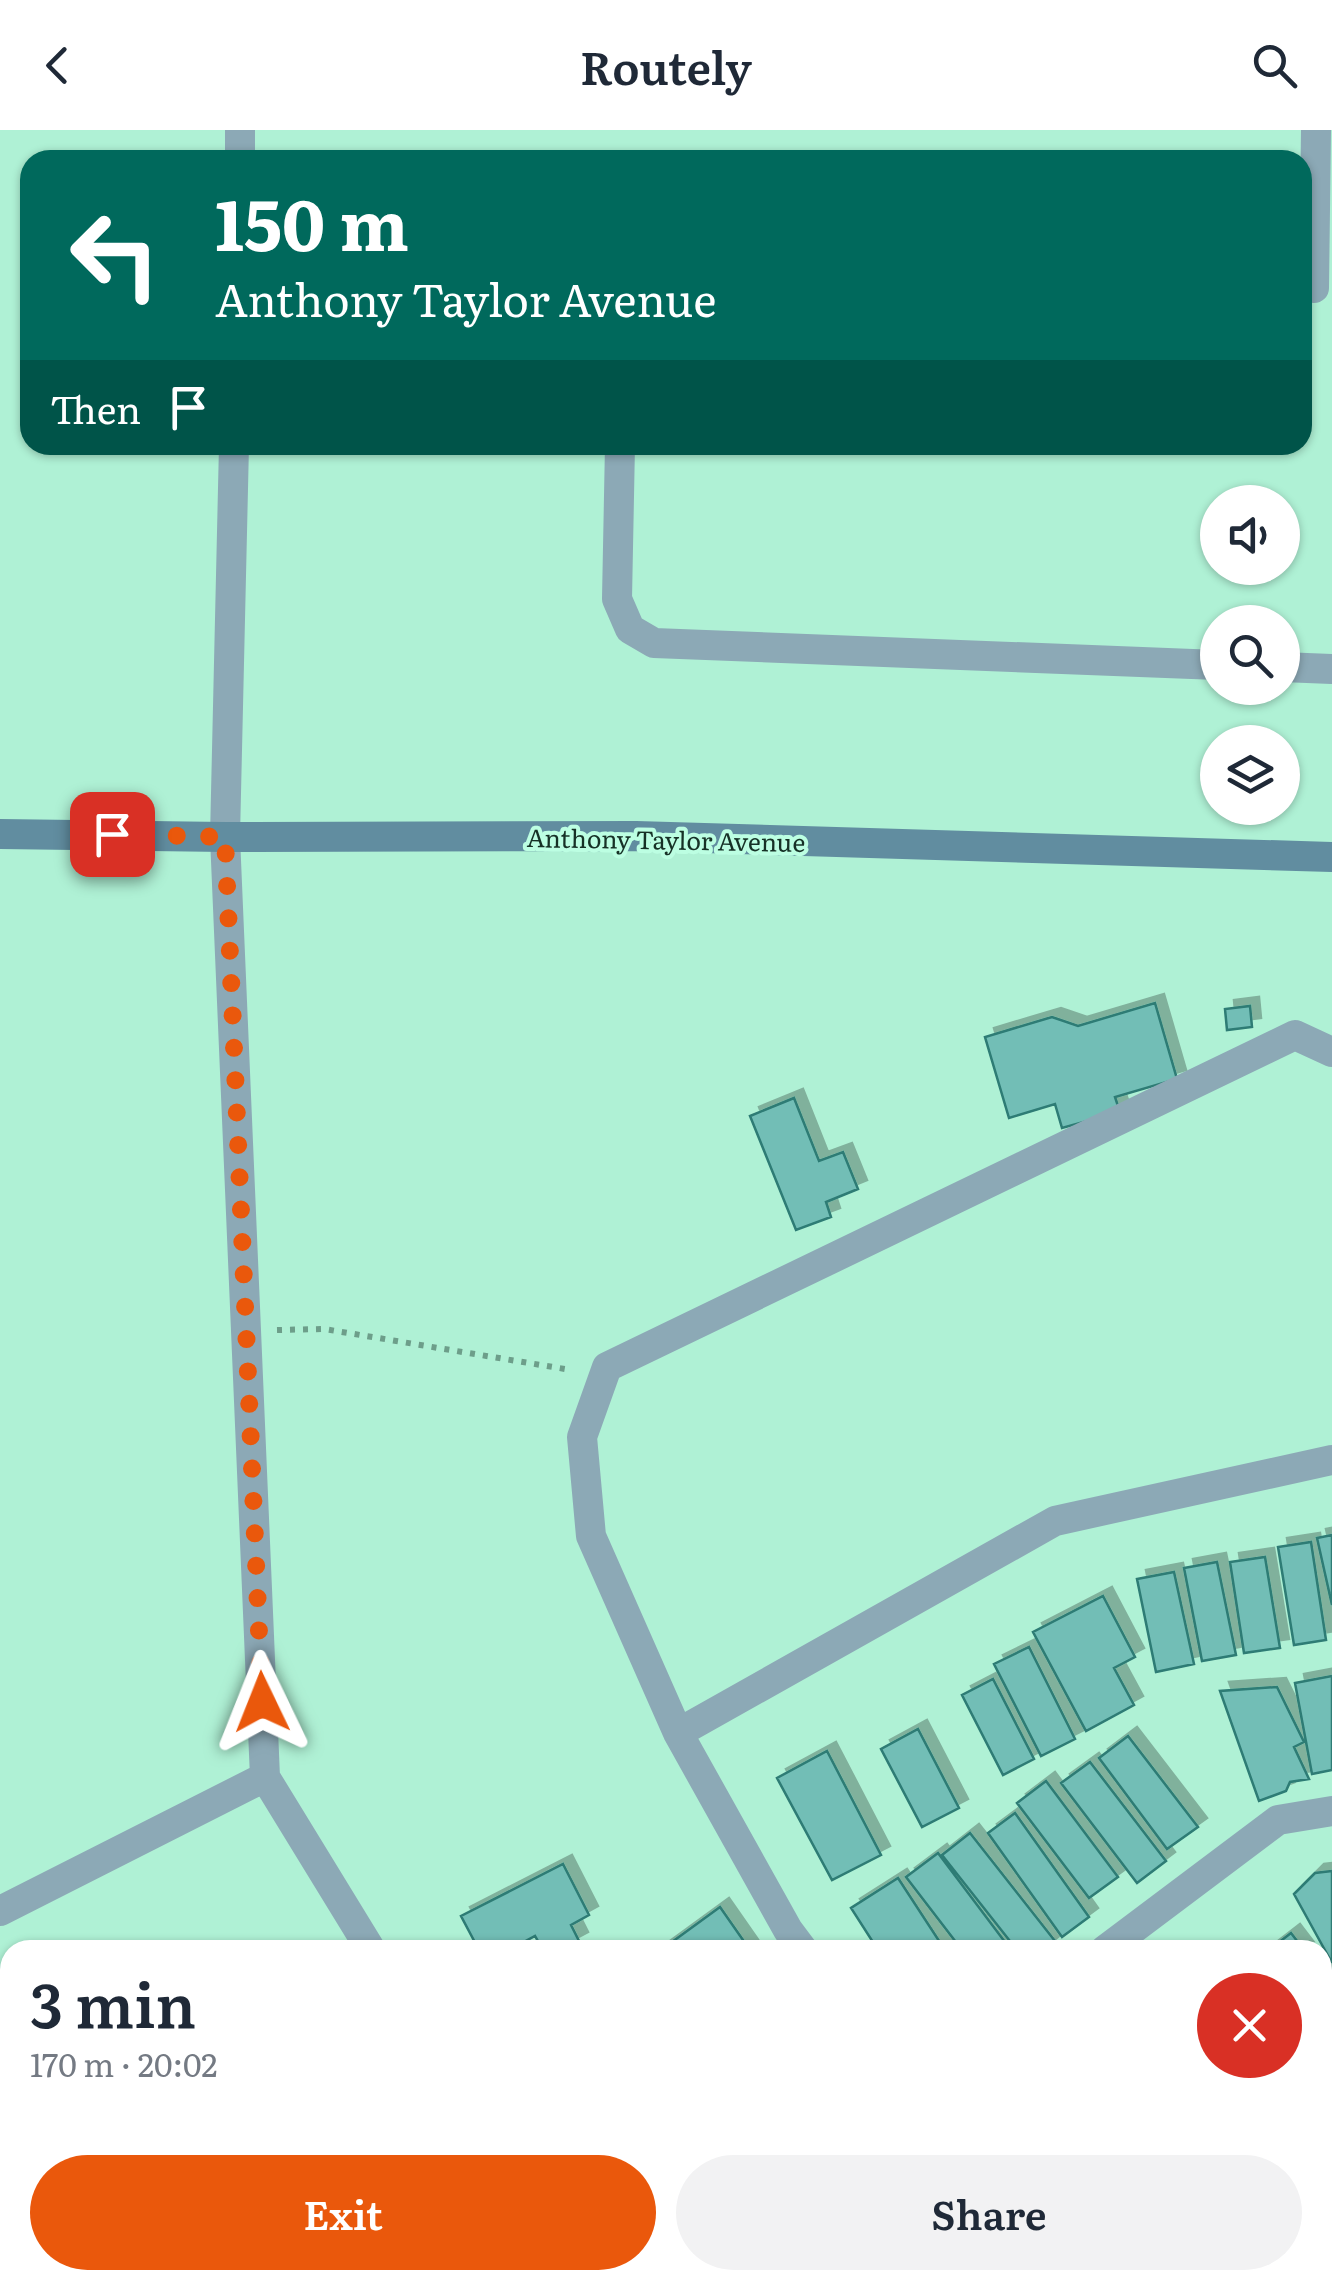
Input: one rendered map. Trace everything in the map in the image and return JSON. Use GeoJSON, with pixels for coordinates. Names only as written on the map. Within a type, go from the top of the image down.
{"type":"FeatureCollection","features":[{"type":"Feature","properties":{"kind":"main road","name":"Anthony Taylor Avenue"},"geometry":{"type":"LineString","coordinates":[[0,834],[636,836],[1332,857]]}},
{"type":"Feature","properties":{"kind":"street"},"geometry":{"type":"LineString","coordinates":[[1316,130],[1316,288]]}},
{"type":"Feature","properties":{"kind":"street"},"geometry":{"type":"LineString","coordinates":[[234,455],[225,837],[265,1776],[365,1940]]}},
{"type":"Feature","properties":{"kind":"street"},"geometry":{"type":"LineString","coordinates":[[620,455],[617,599],[630,629],[654,643],[1200,664]]}},
{"type":"Feature","properties":{"kind":"street"},"geometry":{"type":"LineString","coordinates":[[1300,668],[1332,669]]}},
{"type":"Feature","properties":{"kind":"street"},"geometry":{"type":"LineString","coordinates":[[796,1940],[678,1733],[590,1536],[582,1437],[607,1366],[1294,1035],[1332,1052]]}},
{"type":"Feature","properties":{"kind":"street"},"geometry":{"type":"LineString","coordinates":[[678,1733],[1055,1521],[1332,1460]]}},
{"type":"Feature","properties":{"kind":"street"},"geometry":{"type":"LineString","coordinates":[[0,1911],[265,1776]]}},
{"type":"Feature","properties":{"kind":"street"},"geometry":{"type":"LineString","coordinates":[[1118,1940],[1278,1820],[1332,1811]]}},
{"type":"Feature","properties":{"kind":"path"},"geometry":{"type":"LineString","coordinates":[[246,1330],[324,1328],[571,1370],[607,1366]]}},
{"type":"Feature","properties":{"kind":"building"},"geometry":{"type":"Polygon","coordinates":[[[1155,1003],[1177,1079],[1115,1097],[1120,1112],[1062,1128],[1055,1104],[1009,1118],[985,1037],[1052,1017],[1078,1026],[1155,1003]]]}},
{"type":"Feature","properties":{"kind":"building"},"geometry":{"type":"Polygon","coordinates":[[[1250,1006],[1252,1027],[1227,1030],[1225,1009],[1250,1006]]]}},
{"type":"Feature","properties":{"kind":"building"},"geometry":{"type":"Polygon","coordinates":[[[794,1098],[819,1161],[843,1152],[858,1189],[826,1202],[831,1217],[796,1230],[750,1116],[794,1098]]]}},
{"type":"Feature","properties":{"kind":"building"},"geometry":{"type":"Polygon","coordinates":[[[1332,1535],[1332,1605],[1317,1538],[1332,1535]]]}},
{"type":"Feature","properties":{"kind":"building"},"geometry":{"type":"Polygon","coordinates":[[[1311,1542],[1326,1640],[1294,1645],[1278,1547],[1311,1542]]]}},
{"type":"Feature","properties":{"kind":"building"},"geometry":{"type":"Polygon","coordinates":[[[1265,1557],[1280,1648],[1244,1653],[1230,1562],[1265,1557]]]}},
{"type":"Feature","properties":{"kind":"building"},"geometry":{"type":"Polygon","coordinates":[[[1217,1562],[1236,1655],[1202,1661],[1184,1568],[1217,1562]]]}},
{"type":"Feature","properties":{"kind":"building"},"geometry":{"type":"Polygon","coordinates":[[[1174,1572],[1194,1664],[1156,1672],[1137,1579],[1174,1572]]]}},
{"type":"Feature","properties":{"kind":"building"},"geometry":{"type":"Polygon","coordinates":[[[1103,1596],[1135,1657],[1114,1668],[1134,1705],[1086,1731],[1033,1632],[1103,1596]]]}},
{"type":"Feature","properties":{"kind":"building"},"geometry":{"type":"Polygon","coordinates":[[[1029,1647],[1075,1739],[1041,1756],[994,1664],[1029,1647]]]}},
{"type":"Feature","properties":{"kind":"building"},"geometry":{"type":"Polygon","coordinates":[[[1332,1676],[1332,1770],[1312,1774],[1295,1683],[1332,1676]]]}},
{"type":"Feature","properties":{"kind":"building"},"geometry":{"type":"Polygon","coordinates":[[[993,1679],[1034,1759],[1003,1775],[962,1695],[993,1679]]]}},
{"type":"Feature","properties":{"kind":"building"},"geometry":{"type":"Polygon","coordinates":[[[1277,1687],[1304,1742],[1294,1747],[1309,1779],[1290,1782],[1286,1791],[1259,1801],[1220,1691],[1277,1687]]]}},
{"type":"Feature","properties":{"kind":"building"},"geometry":{"type":"Polygon","coordinates":[[[918,1729],[959,1808],[922,1827],[881,1749],[918,1729]]]}},
{"type":"Feature","properties":{"kind":"building"},"geometry":{"type":"Polygon","coordinates":[[[1128,1736],[1198,1827],[1167,1849],[1099,1758],[1128,1736]]]}},
{"type":"Feature","properties":{"kind":"building"},"geometry":{"type":"Polygon","coordinates":[[[827,1751],[881,1855],[832,1880],[777,1778],[827,1751]]]}},
{"type":"Feature","properties":{"kind":"building"},"geometry":{"type":"Polygon","coordinates":[[[1090,1762],[1166,1861],[1137,1883],[1061,1783],[1090,1762]]]}},
{"type":"Feature","properties":{"kind":"building"},"geometry":{"type":"Polygon","coordinates":[[[1046,1781],[1118,1877],[1089,1898],[1017,1803],[1046,1781]]]}},
{"type":"Feature","properties":{"kind":"building"},"geometry":{"type":"Polygon","coordinates":[[[1015,1813],[1089,1917],[1062,1937],[988,1833],[1015,1813]]]}},
{"type":"Feature","properties":{"kind":"building"},"geometry":{"type":"Polygon","coordinates":[[[970,1833],[1054,1940],[1009,1940],[942,1855],[970,1833]]]}},
{"type":"Feature","properties":{"kind":"building"},"geometry":{"type":"Polygon","coordinates":[[[938,1853],[1003,1940],[954,1940],[906,1877],[938,1853]]]}},
{"type":"Feature","properties":{"kind":"building"},"geometry":{"type":"Polygon","coordinates":[[[563,1864],[589,1915],[571,1925],[578,1940],[537,1940],[535,1936],[528,1940],[474,1940],[461,1916],[563,1864]]]}},
{"type":"Feature","properties":{"kind":"building"},"geometry":{"type":"Polygon","coordinates":[[[1332,1871],[1332,1940],[1319,1940],[1294,1894],[1315,1873],[1332,1871]]]}},
{"type":"Feature","properties":{"kind":"building"},"geometry":{"type":"Polygon","coordinates":[[[898,1878],[938,1940],[872,1940],[851,1908],[898,1878]]]}},
{"type":"Feature","properties":{"kind":"building"},"geometry":{"type":"Polygon","coordinates":[[[720,1907],[743,1940],[675,1940],[720,1907]]]}},
{"type":"Feature","properties":{"kind":"route"},"geometry":{"type":"LineString","coordinates":[[112,834],[225,837],[262,1702]]}}]}
